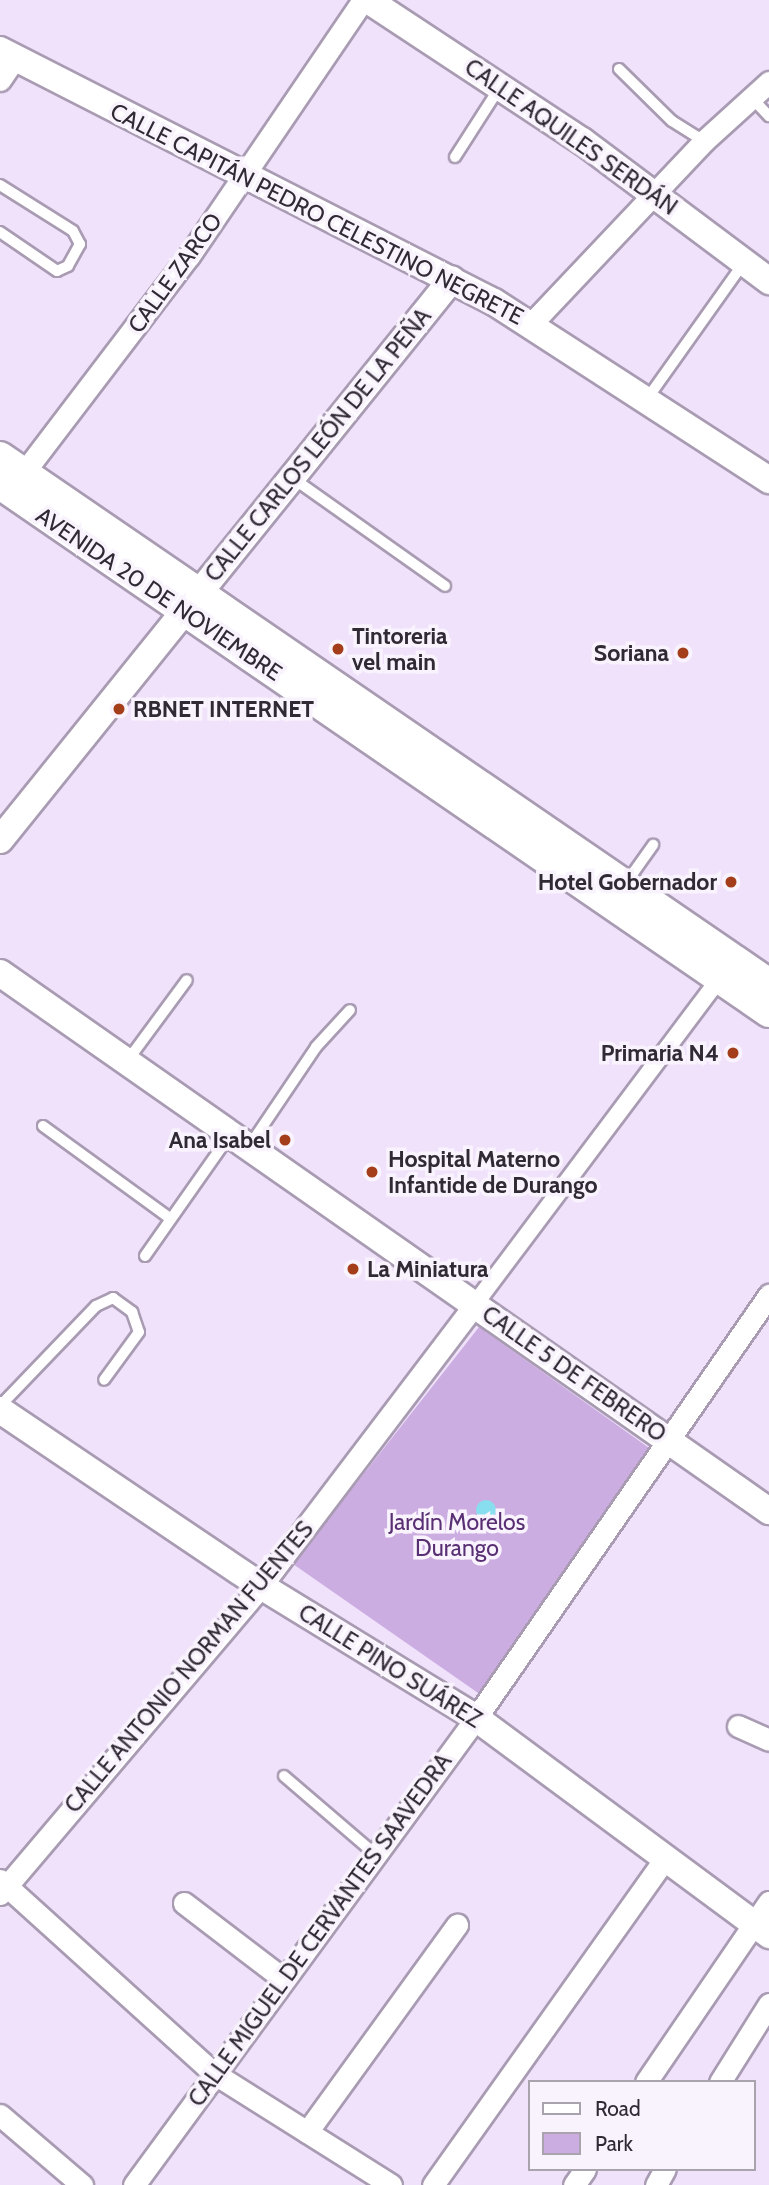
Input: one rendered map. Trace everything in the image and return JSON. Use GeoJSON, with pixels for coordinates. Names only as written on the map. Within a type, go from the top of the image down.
{"type":"FeatureCollection","features":[{"type":"Feature","properties":{"kind":"main road","name":"AVENIDA 20 DE NOVIEMBRE"},"geometry":{"type":"LineString","coordinates":[[7,481],[625,885],[769,984]]}},
{"type":"Feature","properties":{"kind":"main road","name":"AVENIDA 20 DE NOVIEMBRE"},"geometry":{"type":"LineString","coordinates":[[191,602],[769,1012]]}},
{"type":"Feature","properties":{"kind":"street","name":"CALLE AQUILES SERDÁN"},"geometry":{"type":"LineString","coordinates":[[365,0],[500,87],[654,192],[769,281]]}},
{"type":"Feature","properties":{"kind":"street","name":"CALLE ZARCO"},"geometry":{"type":"LineString","coordinates":[[7,481],[245,176],[365,0]]}},
{"type":"Feature","properties":{"kind":"street","name":"CALLE CAPITÁN PEDRO CELESTINO NEGRETE"},"geometry":{"type":"LineString","coordinates":[[8,54],[452,279],[531,324],[769,480]]}},
{"type":"Feature","properties":{"kind":"street"},"geometry":{"type":"LineString","coordinates":[[0,80],[8,54]]}},
{"type":"Feature","properties":{"kind":"street"},"geometry":{"type":"LineString","coordinates":[[531,324],[704,141],[769,82]]}},
{"type":"Feature","properties":{"kind":"street","name":"CALLE CARLOS LEÓN DE LA PEÑA"},"geometry":{"type":"LineString","coordinates":[[0,840],[191,602],[294,479],[452,279]]}},
{"type":"Feature","properties":{"kind":"street","name":"CALLE 5 DE FEBRERO"},"geometry":{"type":"LineString","coordinates":[[0,973],[241,1138],[769,1511]]}},
{"type":"Feature","properties":{"kind":"street"},"geometry":{"type":"LineString","coordinates":[[475,1304],[720,978]]}},
{"type":"Feature","properties":{"kind":"street","name":"CALLE MIGUEL DE CERVANTES SAAVEDRA"},"geometry":{"type":"LineString","coordinates":[[134,2185],[282,1978],[476,1718],[670,1442],[769,1294]]}},
{"type":"Feature","properties":{"kind":"street","name":"CALLE ANTONIO NORMAN FUENTES"},"geometry":{"type":"LineString","coordinates":[[2,1887],[261,1586],[475,1304]]}},
{"type":"Feature","properties":{"kind":"street","name":"CALLE PINO SUÁREZ"},"geometry":{"type":"LineString","coordinates":[[0,1408],[261,1586],[476,1718],[761,1930]]}},
{"type":"Feature","properties":{"kind":"street"},"geometry":{"type":"LineString","coordinates":[[738,1726],[769,1740]]}},
{"type":"Feature","properties":{"kind":"street"},"geometry":{"type":"LineString","coordinates":[[433,2185],[665,1859]]}},
{"type":"Feature","properties":{"kind":"street"},"geometry":{"type":"LineString","coordinates":[[2,1887],[215,2074],[391,2185]]}},
{"type":"Feature","properties":{"kind":"street"},"geometry":{"type":"LineString","coordinates":[[184,1902],[282,1978]]}},
{"type":"Feature","properties":{"kind":"street"},"geometry":{"type":"LineString","coordinates":[[648,2080],[761,1930],[769,1902]]}},
{"type":"Feature","properties":{"kind":"street"},"geometry":{"type":"LineString","coordinates":[[307,2132],[457,1925]]}},
{"type":"Feature","properties":{"kind":"street"},"geometry":{"type":"LineString","coordinates":[[721,2080],[769,2004]]}},
{"type":"Feature","properties":{"kind":"street"},"geometry":{"type":"LineString","coordinates":[[0,2115],[82,2185]]}},
{"type":"Feature","properties":{"kind":"lane"},"geometry":{"type":"LineString","coordinates":[[619,69],[672,121],[704,141]]}},
{"type":"Feature","properties":{"kind":"lane"},"geometry":{"type":"LineString","coordinates":[[455,157],[500,87]]}},
{"type":"Feature","properties":{"kind":"lane"},"geometry":{"type":"LineString","coordinates":[[752,98],[769,116]]}},
{"type":"Feature","properties":{"kind":"lane"},"geometry":{"type":"LineString","coordinates":[[0,186],[74,231],[80,244],[68,266],[57,271],[0,232]]}},
{"type":"Feature","properties":{"kind":"lane"},"geometry":{"type":"LineString","coordinates":[[647,400],[745,262]]}},
{"type":"Feature","properties":{"kind":"lane"},"geometry":{"type":"LineString","coordinates":[[294,479],[445,586]]}},
{"type":"Feature","properties":{"kind":"lane"},"geometry":{"type":"LineString","coordinates":[[625,885],[653,845]]}},
{"type":"Feature","properties":{"kind":"lane"},"geometry":{"type":"LineString","coordinates":[[128,1060],[187,980]]}},
{"type":"Feature","properties":{"kind":"lane"},"geometry":{"type":"LineString","coordinates":[[145,1256],[172,1219],[350,1010]]}},
{"type":"Feature","properties":{"kind":"lane"},"geometry":{"type":"LineString","coordinates":[[43,1126],[172,1219]]}},
{"type":"Feature","properties":{"kind":"lane"},"geometry":{"type":"LineString","coordinates":[[0,1408],[96,1306],[113,1298],[132,1312],[139,1332],[104,1380]]}},
{"type":"Feature","properties":{"kind":"lane"},"geometry":{"type":"LineString","coordinates":[[284,1776],[375,1854]]}},
{"type":"Feature","properties":{"kind":"green space","name":"Jardín Morelos Durango"},"geometry":{"type":"Polygon","coordinates":[[[479,1327],[652,1450],[481,1695],[293,1564],[479,1327]]]}},
{"type":"Feature","properties":{"kind":"water"},"geometry":{"type":"Polygon","coordinates":[[[486,1500],[493,1503],[496,1510],[493,1517],[486,1520],[479,1517],[476,1510],[479,1503],[486,1500]]]}},
{"type":"Feature","properties":{"kind":"place","name":"Tintoreria vel main"},"geometry":{"type":"Point","coordinates":[338,649]}},
{"type":"Feature","properties":{"kind":"place","name":"Soriana"},"geometry":{"type":"Point","coordinates":[683,653]}},
{"type":"Feature","properties":{"kind":"place","name":"RBNET INTERNET"},"geometry":{"type":"Point","coordinates":[119,709]}},
{"type":"Feature","properties":{"kind":"place","name":"Hotel Gobernador"},"geometry":{"type":"Point","coordinates":[731,882]}},
{"type":"Feature","properties":{"kind":"place","name":"Primaria N4"},"geometry":{"type":"Point","coordinates":[733,1053]}},
{"type":"Feature","properties":{"kind":"place","name":"Ana Isabel"},"geometry":{"type":"Point","coordinates":[285,1140]}},
{"type":"Feature","properties":{"kind":"place","name":"Hospital Materno Infantide de Durango"},"geometry":{"type":"Point","coordinates":[372,1172]}},
{"type":"Feature","properties":{"kind":"place","name":"La Miniatura"},"geometry":{"type":"Point","coordinates":[353,1269]}}]}
